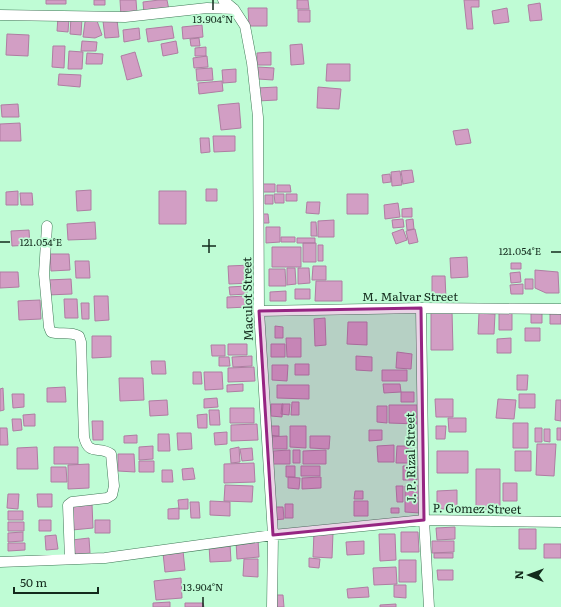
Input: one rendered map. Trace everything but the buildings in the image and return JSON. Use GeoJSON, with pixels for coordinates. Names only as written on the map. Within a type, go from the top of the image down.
{"type":"FeatureCollection","features":[{"type":"Feature","properties":{"kind":"street","name":"Maculot Street"},"geometry":{"type":"LineString","coordinates":[[223,0],[234,9],[245,26],[258,117],[259,311],[273,535],[272,607]]}},
{"type":"Feature","properties":{"kind":"street"},"geometry":{"type":"LineString","coordinates":[[0,15],[125,18],[207,8],[234,9]]}},
{"type":"Feature","properties":{"kind":"street"},"geometry":{"type":"LineString","coordinates":[[47,226],[44,274],[49,327],[51,332],[55,334],[74,333],[79,336],[81,342],[84,437],[86,446],[90,449],[107,451],[111,454],[114,486],[112,495],[107,498],[72,502],[68,505],[70,559]]}},
{"type":"Feature","properties":{"kind":"street","name":"M. Malvar Street"},"geometry":{"type":"LineString","coordinates":[[259,311],[421,308],[561,309]]}},
{"type":"Feature","properties":{"kind":"street","name":"J. P. Rizal Street"},"geometry":{"type":"LineString","coordinates":[[421,308],[424,520],[429,607]]}},
{"type":"Feature","properties":{"kind":"street","name":"P. Gomez Street"},"geometry":{"type":"LineString","coordinates":[[0,562],[105,558],[273,535],[424,520],[561,522]]}},
{"type":"Feature","properties":{"kind":"highlighted area"},"geometry":{"type":"Polygon","coordinates":[[[421,308],[424,520],[273,535],[259,311],[421,308]]]}}]}
